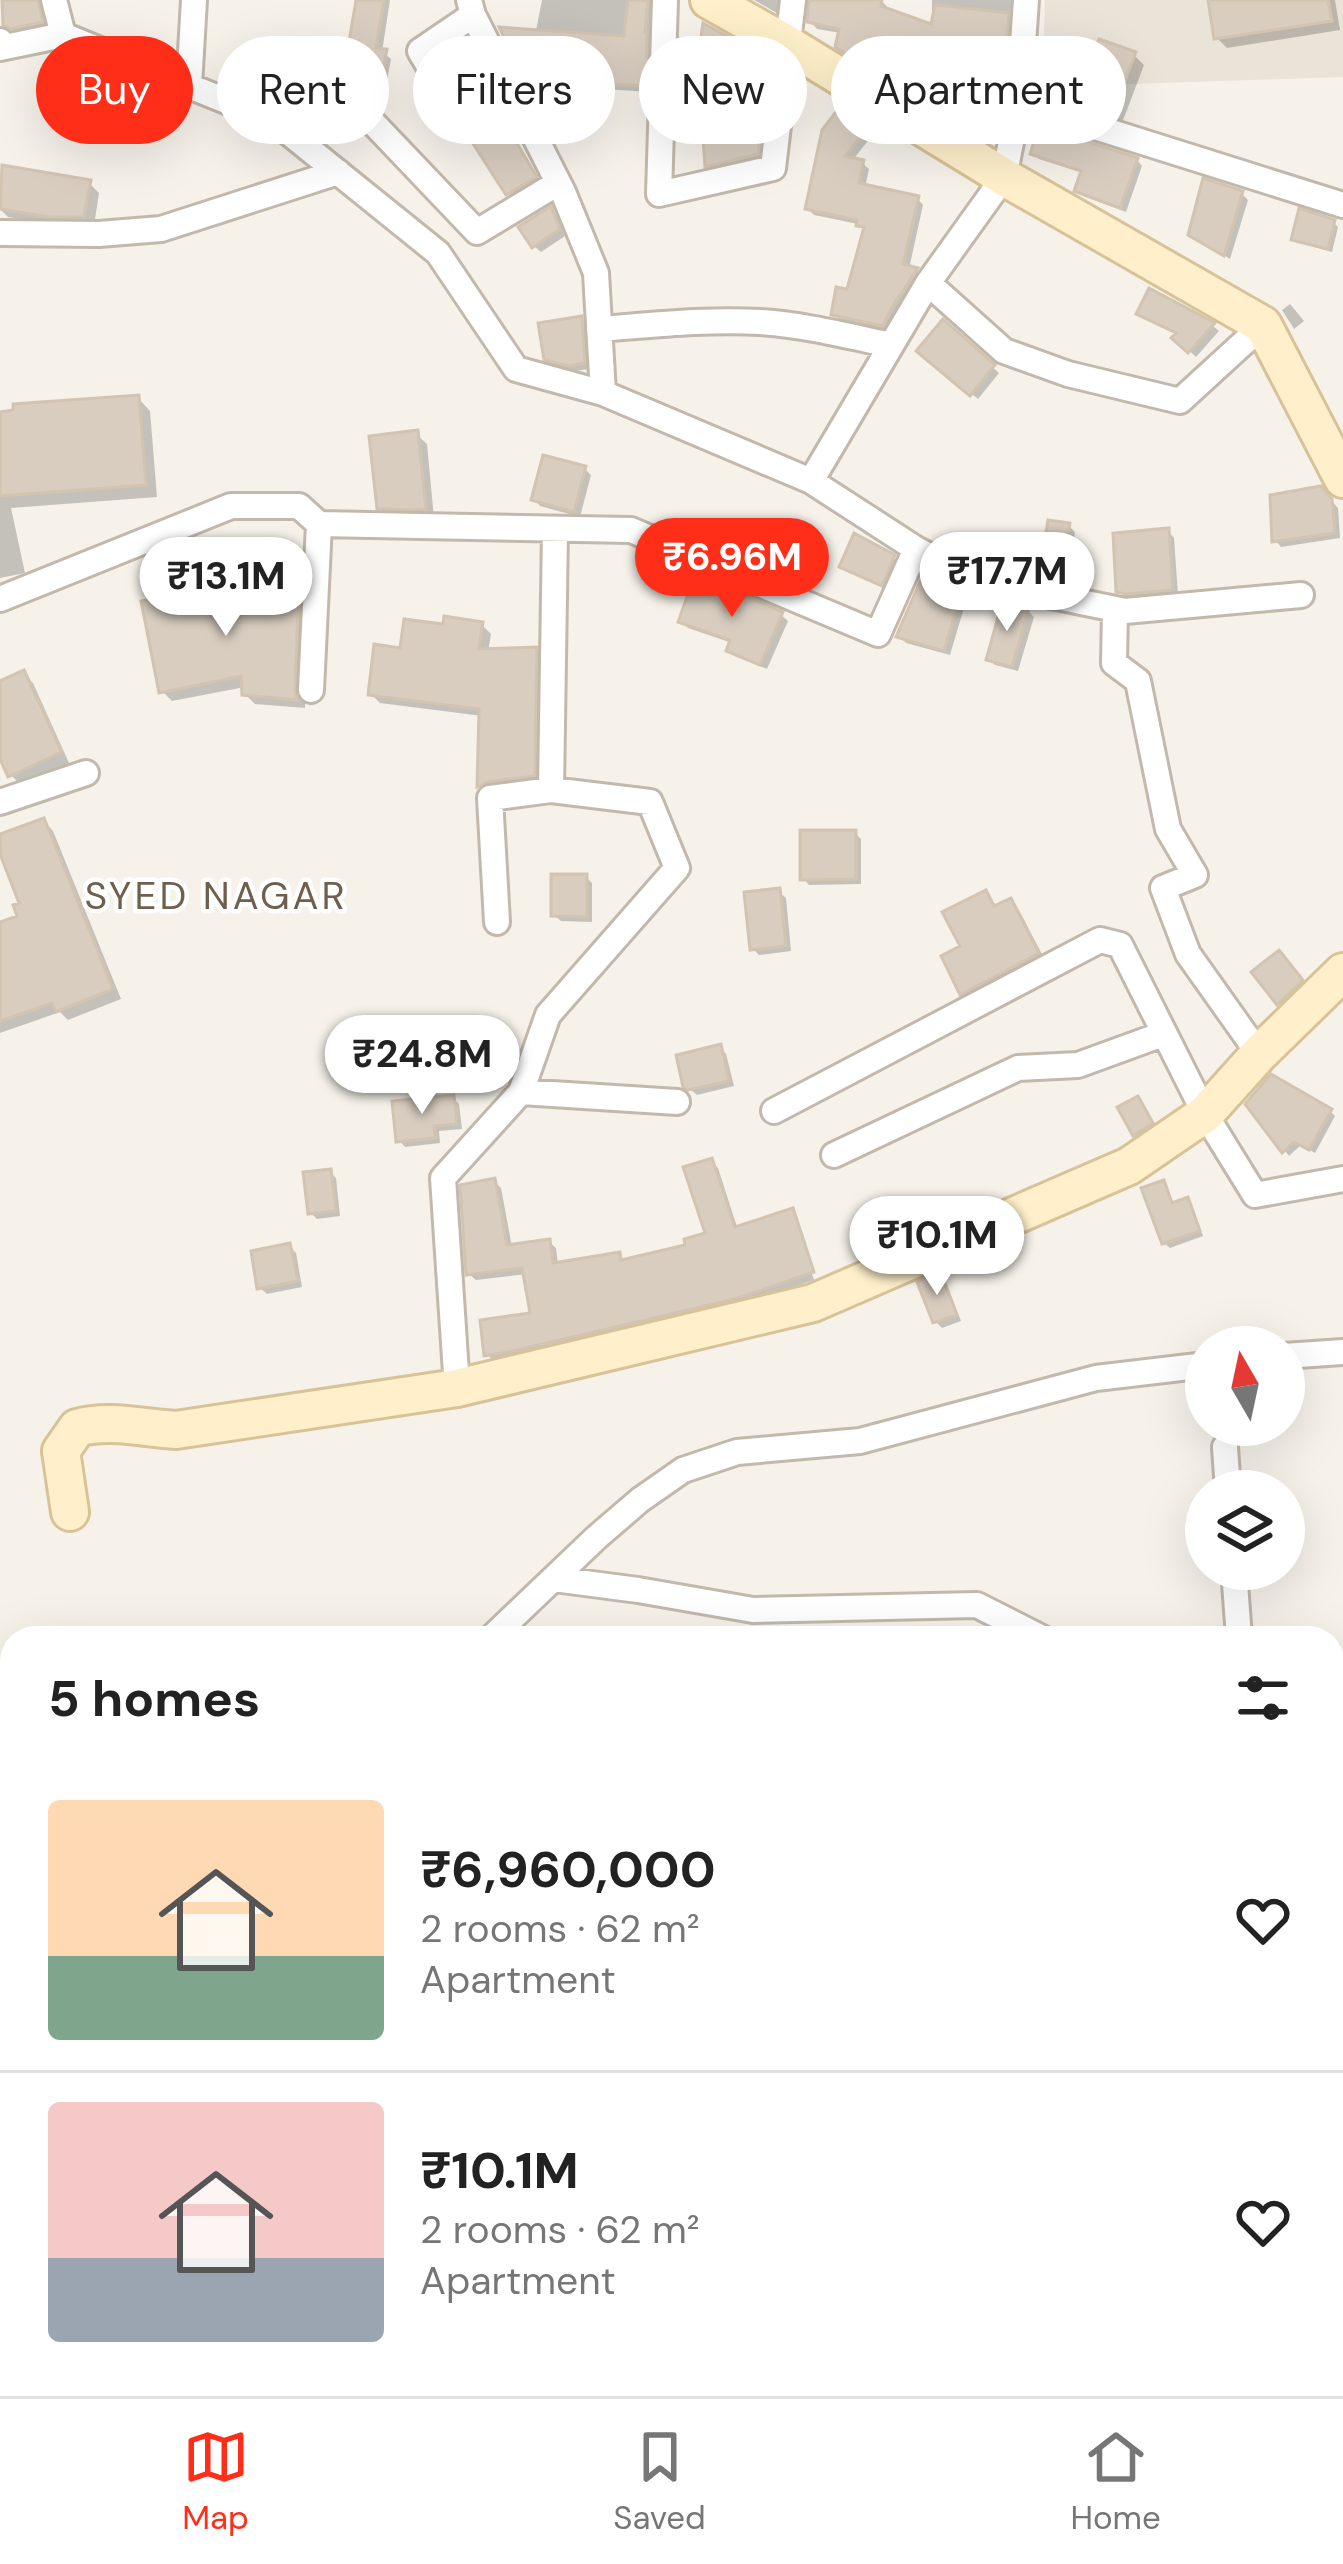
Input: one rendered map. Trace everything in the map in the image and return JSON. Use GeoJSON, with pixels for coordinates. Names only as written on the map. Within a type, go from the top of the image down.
{"type":"FeatureCollection","features":[{"type":"Feature","properties":{"kind":"street"},"geometry":{"type":"LineString","coordinates":[[0,41],[0,48],[63,35],[54,0]]}},
{"type":"Feature","properties":{"kind":"street"},"geometry":{"type":"LineString","coordinates":[[192,36],[194,0]]}},
{"type":"Feature","properties":{"kind":"street"},"geometry":{"type":"LineString","coordinates":[[664,36],[665,0]]}},
{"type":"Feature","properties":{"kind":"street"},"geometry":{"type":"LineString","coordinates":[[709,0],[773,36]]}},
{"type":"Feature","properties":{"kind":"street"},"geometry":{"type":"LineString","coordinates":[[788,36],[793,0]]}},
{"type":"Feature","properties":{"kind":"street"},"geometry":{"type":"LineString","coordinates":[[1024,36],[1026,0]]}},
{"type":"Feature","properties":{"kind":"street"},"geometry":{"type":"LineString","coordinates":[[437,36],[471,7],[558,183],[596,273],[603,393]]}},
{"type":"Feature","properties":{"kind":"street"},"geometry":{"type":"LineString","coordinates":[[807,56],[1004,178],[1263,325],[1343,478]]}},
{"type":"Feature","properties":{"kind":"street"},"geometry":{"type":"LineString","coordinates":[[193,88],[273,120],[438,253],[517,369],[603,393],[812,481],[916,549],[974,580],[1126,611],[1301,595]]}},
{"type":"Feature","properties":{"kind":"street"},"geometry":{"type":"LineString","coordinates":[[1126,137],[1343,205]]}},
{"type":"Feature","properties":{"kind":"street"},"geometry":{"type":"LineString","coordinates":[[389,140],[477,232],[558,183]]}},
{"type":"Feature","properties":{"kind":"street"},"geometry":{"type":"LineString","coordinates":[[661,144],[659,194],[773,168],[776,144]]}},
{"type":"Feature","properties":{"kind":"street"},"geometry":{"type":"LineString","coordinates":[[812,481],[928,284],[1004,178],[1011,144]]}},
{"type":"Feature","properties":{"kind":"street"},"geometry":{"type":"LineString","coordinates":[[0,233],[99,235],[161,229],[338,172]]}},
{"type":"Feature","properties":{"kind":"street"},"geometry":{"type":"LineString","coordinates":[[928,284],[1004,351],[1069,374],[1180,401],[1263,325]]}},
{"type":"Feature","properties":{"kind":"street"},"geometry":{"type":"LineString","coordinates":[[599,329],[689,321],[761,322],[891,345]]}},
{"type":"Feature","properties":{"kind":"street"},"geometry":{"type":"LineString","coordinates":[[0,599],[231,506],[299,506],[319,524],[631,530],[878,634],[916,549]]}},
{"type":"Feature","properties":{"kind":"street"},"geometry":{"type":"LineString","coordinates":[[311,691],[319,524]]}},
{"type":"Feature","properties":{"kind":"street"},"geometry":{"type":"LineString","coordinates":[[551,790],[555,530]]}},
{"type":"Feature","properties":{"kind":"street"},"geometry":{"type":"LineString","coordinates":[[1115,609],[1114,663],[1138,681],[1168,829],[1195,875],[1163,888],[1187,955],[1259,1054]]}},
{"type":"Feature","properties":{"kind":"street"},"geometry":{"type":"LineString","coordinates":[[0,802],[86,772]]}},
{"type":"Feature","properties":{"kind":"street"},"geometry":{"type":"LineString","coordinates":[[457,1388],[443,1178],[520,1092],[548,1016],[677,868],[650,802],[551,790],[490,798],[497,922]]}},
{"type":"Feature","properties":{"kind":"street"},"geometry":{"type":"LineString","coordinates":[[774,1112],[1100,940],[1120,945],[1205,1114],[1255,1195],[1343,1180]]}},
{"type":"Feature","properties":{"kind":"street"},"geometry":{"type":"LineString","coordinates":[[70,1512],[62,1451],[77,1428],[101,1421],[176,1430],[457,1388],[813,1303],[1129,1166],[1205,1114],[1343,972]]}},
{"type":"Feature","properties":{"kind":"street"},"geometry":{"type":"LineString","coordinates":[[834,1155],[1018,1068],[1078,1065],[1163,1034]]}},
{"type":"Feature","properties":{"kind":"street"},"geometry":{"type":"LineString","coordinates":[[520,1092],[677,1102]]}},
{"type":"Feature","properties":{"kind":"street"},"geometry":{"type":"LineString","coordinates":[[1305,1355],[1343,1352]]}},
{"type":"Feature","properties":{"kind":"street"},"geometry":{"type":"LineString","coordinates":[[504,1626],[597,1537],[683,1470],[737,1452],[860,1441],[1096,1378],[1185,1367]]}},
{"type":"Feature","properties":{"kind":"street"},"geometry":{"type":"LineString","coordinates":[[1225,1447],[1227,1470]]}},
{"type":"Feature","properties":{"kind":"street"},"geometry":{"type":"LineString","coordinates":[[554,1579],[753,1610],[977,1605],[1018,1626]]}},
{"type":"Feature","properties":{"kind":"street"},"geometry":{"type":"LineString","coordinates":[[1236,1590],[1238,1626]]}},
{"type":"Feature","properties":{"kind":"shaded area"},"geometry":{"type":"Polygon","coordinates":[[[1045,0],[1343,0],[1343,77],[1126,84],[1126,36],[1044,36],[1045,0]]]}},
{"type":"Feature","properties":{"kind":"building"},"geometry":{"type":"Polygon","coordinates":[[[2,0],[38,0],[43,22],[11,29],[3,25],[2,0]]]}},
{"type":"Feature","properties":{"kind":"building"},"geometry":{"type":"Polygon","coordinates":[[[356,0],[384,0],[378,36],[350,36],[356,0]]]}},
{"type":"Feature","properties":{"kind":"building"},"geometry":{"type":"Polygon","coordinates":[[[628,0],[648,0],[647,36],[639,36],[639,86],[615,84],[615,36],[503,36],[499,27],[624,36],[628,0]]]}},
{"type":"Feature","properties":{"kind":"building"},"geometry":{"type":"Polygon","coordinates":[[[809,0],[882,0],[881,6],[931,24],[935,5],[1009,13],[1007,36],[837,36],[839,29],[807,22],[809,0]]]}},
{"type":"Feature","properties":{"kind":"building"},"geometry":{"type":"Polygon","coordinates":[[[1208,0],[1328,0],[1332,21],[1214,39],[1208,0]]]}},
{"type":"Feature","properties":{"kind":"building"},"geometry":{"type":"Polygon","coordinates":[[[703,23],[727,36],[701,36],[703,23]]]}},
{"type":"Feature","properties":{"kind":"building"},"geometry":{"type":"Polygon","coordinates":[[[1126,48],[1136,52],[1126,78],[1126,48]]]}},
{"type":"Feature","properties":{"kind":"building"},"geometry":{"type":"Polygon","coordinates":[[[831,118],[831,144],[855,144],[845,156],[864,160],[859,183],[919,196],[903,264],[918,268],[883,326],[831,315],[836,287],[847,289],[864,227],[856,226],[857,220],[805,209],[822,130],[831,118]]]}},
{"type":"Feature","properties":{"kind":"building"},"geometry":{"type":"Polygon","coordinates":[[[473,144],[517,144],[537,177],[506,195],[473,144]]]}},
{"type":"Feature","properties":{"kind":"building"},"geometry":{"type":"Polygon","coordinates":[[[703,144],[759,144],[758,154],[705,167],[703,144]]]}},
{"type":"Feature","properties":{"kind":"building"},"geometry":{"type":"Polygon","coordinates":[[[1033,144],[1095,144],[1138,158],[1120,208],[1074,191],[1081,171],[1030,154],[1033,144]]]}},
{"type":"Feature","properties":{"kind":"building"},"geometry":{"type":"Polygon","coordinates":[[[2,165],[91,180],[84,217],[0,209],[2,165]]]}},
{"type":"Feature","properties":{"kind":"building"},"geometry":{"type":"Polygon","coordinates":[[[1203,178],[1243,191],[1224,256],[1188,235],[1203,178]]]}},
{"type":"Feature","properties":{"kind":"building"},"geometry":{"type":"Polygon","coordinates":[[[551,206],[560,229],[532,248],[518,227],[551,206]]]}},
{"type":"Feature","properties":{"kind":"building"},"geometry":{"type":"Polygon","coordinates":[[[1299,208],[1335,220],[1328,249],[1291,240],[1299,208]]]}},
{"type":"Feature","properties":{"kind":"building"},"geometry":{"type":"Polygon","coordinates":[[[1149,288],[1215,323],[1188,353],[1171,338],[1176,333],[1136,314],[1149,288]]]}},
{"type":"Feature","properties":{"kind":"building"},"geometry":{"type":"Polygon","coordinates":[[[582,316],[585,363],[567,366],[544,360],[538,323],[582,316]]]}},
{"type":"Feature","properties":{"kind":"building"},"geometry":{"type":"Polygon","coordinates":[[[943,319],[995,365],[970,396],[916,351],[943,319]]]}},
{"type":"Feature","properties":{"kind":"building"},"geometry":{"type":"Polygon","coordinates":[[[139,395],[146,485],[0,496],[0,412],[13,410],[13,404],[139,395]]]}},
{"type":"Feature","properties":{"kind":"building"},"geometry":{"type":"Polygon","coordinates":[[[418,430],[426,510],[377,509],[369,436],[418,430]]]}},
{"type":"Feature","properties":{"kind":"building"},"geometry":{"type":"Polygon","coordinates":[[[543,455],[586,466],[574,512],[531,500],[543,455]]]}},
{"type":"Feature","properties":{"kind":"building"},"geometry":{"type":"Polygon","coordinates":[[[1321,486],[1332,499],[1335,533],[1272,542],[1270,495],[1321,486]]]}},
{"type":"Feature","properties":{"kind":"building"},"geometry":{"type":"Polygon","coordinates":[[[1048,520],[1070,523],[1061,580],[1039,576],[1048,520]]]}},
{"type":"Feature","properties":{"kind":"building"},"geometry":{"type":"Polygon","coordinates":[[[1169,528],[1173,590],[1116,592],[1113,533],[1169,528]]]}},
{"type":"Feature","properties":{"kind":"building"},"geometry":{"type":"Polygon","coordinates":[[[854,533],[895,555],[882,586],[839,567],[854,533]]]}},
{"type":"Feature","properties":{"kind":"building"},"geometry":{"type":"Polygon","coordinates":[[[921,579],[961,592],[944,651],[896,637],[921,579]]]}},
{"type":"Feature","properties":{"kind":"building"},"geometry":{"type":"Polygon","coordinates":[[[693,580],[783,612],[760,665],[726,651],[730,640],[678,622],[693,580]]]}},
{"type":"Feature","properties":{"kind":"building"},"geometry":{"type":"Polygon","coordinates":[[[260,584],[299,586],[297,700],[242,695],[241,676],[159,693],[141,601],[204,589],[206,597],[260,584]]]}},
{"type":"Feature","properties":{"kind":"building"},"geometry":{"type":"Polygon","coordinates":[[[1002,603],[1029,608],[1012,667],[986,660],[1002,603]]]}},
{"type":"Feature","properties":{"kind":"building"},"geometry":{"type":"Polygon","coordinates":[[[444,616],[483,622],[479,649],[537,647],[535,776],[477,787],[479,709],[368,695],[374,644],[400,648],[404,619],[443,624],[444,616]]]}},
{"type":"Feature","properties":{"kind":"building"},"geometry":{"type":"Polygon","coordinates":[[[24,670],[62,752],[8,777],[0,759],[0,681],[24,670]]]}},
{"type":"Feature","properties":{"kind":"building"},"geometry":{"type":"Polygon","coordinates":[[[44,818],[113,989],[56,1012],[52,1003],[0,1021],[0,922],[17,916],[13,905],[19,903],[0,854],[0,834],[44,818]]]}},
{"type":"Feature","properties":{"kind":"building"},"geometry":{"type":"Polygon","coordinates":[[[800,830],[856,830],[856,879],[800,880],[800,830]]]}},
{"type":"Feature","properties":{"kind":"building"},"geometry":{"type":"Polygon","coordinates":[[[551,874],[587,874],[587,917],[551,916],[551,874]]]}},
{"type":"Feature","properties":{"kind":"building"},"geometry":{"type":"Polygon","coordinates":[[[780,888],[786,946],[750,950],[744,892],[780,888]]]}},
{"type":"Feature","properties":{"kind":"building"},"geometry":{"type":"Polygon","coordinates":[[[986,890],[994,906],[1011,898],[1039,953],[960,995],[941,956],[960,946],[942,912],[986,890]]]}},
{"type":"Feature","properties":{"kind":"building"},"geometry":{"type":"Polygon","coordinates":[[[1279,950],[1303,980],[1277,1005],[1251,972],[1279,950]]]}},
{"type":"Feature","properties":{"kind":"building"},"geometry":{"type":"Polygon","coordinates":[[[721,1044],[729,1081],[688,1090],[683,1087],[676,1055],[721,1044]]]}},
{"type":"Feature","properties":{"kind":"building"},"geometry":{"type":"Polygon","coordinates":[[[1271,1074],[1332,1109],[1309,1150],[1294,1142],[1282,1153],[1245,1104],[1271,1074]]]}},
{"type":"Feature","properties":{"kind":"building"},"geometry":{"type":"Polygon","coordinates":[[[454,1095],[457,1124],[434,1126],[435,1138],[396,1142],[392,1101],[454,1095]]]}},
{"type":"Feature","properties":{"kind":"building"},"geometry":{"type":"Polygon","coordinates":[[[1138,1096],[1153,1123],[1133,1136],[1117,1107],[1138,1096]]]}},
{"type":"Feature","properties":{"kind":"building"},"geometry":{"type":"Polygon","coordinates":[[[712,1158],[735,1227],[793,1208],[814,1272],[735,1299],[484,1356],[480,1320],[530,1313],[522,1268],[466,1275],[460,1185],[495,1178],[507,1245],[550,1239],[553,1263],[620,1252],[621,1260],[685,1245],[684,1239],[705,1233],[683,1167],[712,1158]]]}},
{"type":"Feature","properties":{"kind":"building"},"geometry":{"type":"Polygon","coordinates":[[[331,1169],[336,1211],[308,1214],[303,1172],[331,1169]]]}},
{"type":"Feature","properties":{"kind":"building"},"geometry":{"type":"Polygon","coordinates":[[[1164,1180],[1172,1203],[1188,1197],[1200,1231],[1162,1244],[1141,1188],[1164,1180]]]}},
{"type":"Feature","properties":{"kind":"building"},"geometry":{"type":"Polygon","coordinates":[[[290,1243],[298,1281],[257,1289],[251,1251],[290,1243]]]}},
{"type":"Feature","properties":{"kind":"building"},"geometry":{"type":"Polygon","coordinates":[[[940,1272],[957,1315],[933,1323],[917,1282],[940,1272]]]}},
{"type":"Feature","properties":{"kind":"district","name":"SYED NAGAR"},"geometry":{"type":"Point","coordinates":[216,895]}}]}
